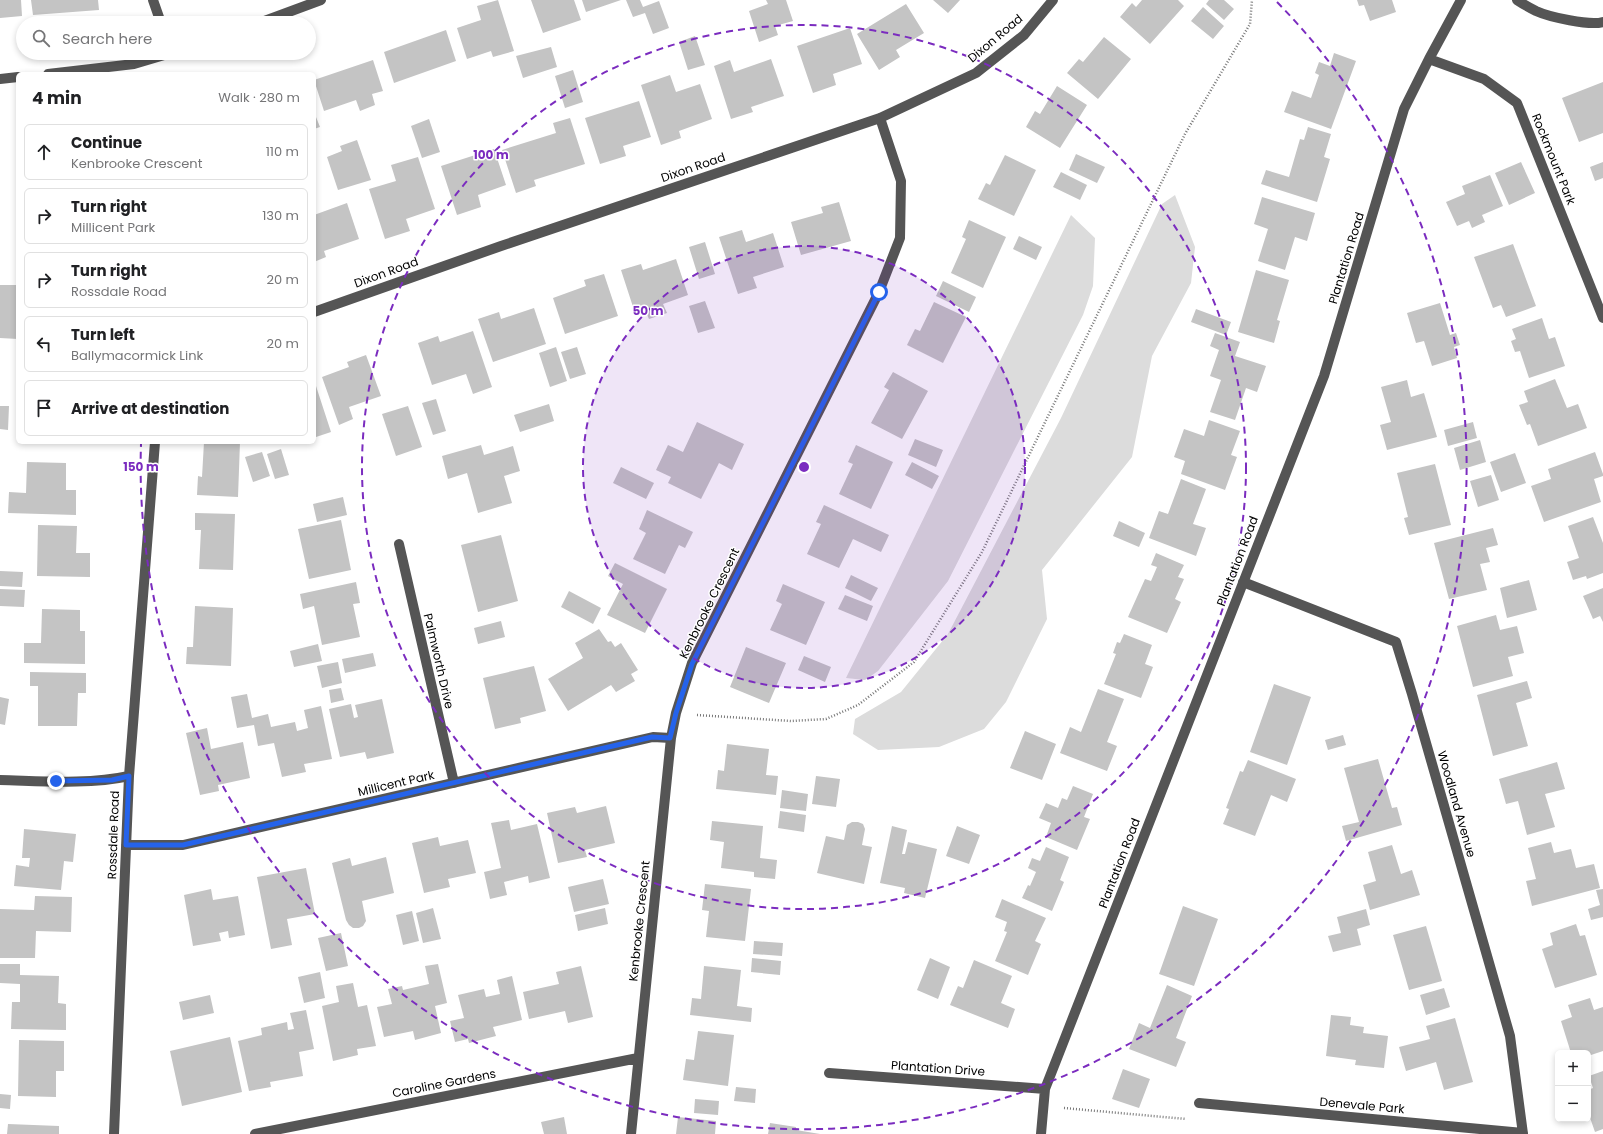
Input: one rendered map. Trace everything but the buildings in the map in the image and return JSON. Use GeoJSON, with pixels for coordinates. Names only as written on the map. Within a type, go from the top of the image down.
{"type":"FeatureCollection","features":[{"type":"Feature","properties":{"kind":"street"},"geometry":{"type":"LineString","coordinates":[[153,0],[159,16]]}},
{"type":"Feature","properties":{"kind":"street"},"geometry":{"type":"LineString","coordinates":[[278,16],[321,0]]}},
{"type":"Feature","properties":{"kind":"street","name":"Dixon Road"},"geometry":{"type":"LineString","coordinates":[[316,311],[501,246],[880,118],[976,73],[1024,35],[1053,0]]}},
{"type":"Feature","properties":{"kind":"street","name":"Plantation Road"},"geometry":{"type":"LineString","coordinates":[[1041,1134],[1045,1089],[1324,376],[1404,109],[1429,59],[1462,0]]}},
{"type":"Feature","properties":{"kind":"street"},"geometry":{"type":"LineString","coordinates":[[1517,0],[1536,11],[1566,19],[1597,24],[1603,22]]}},
{"type":"Feature","properties":{"kind":"street","name":"Rockmount Park"},"geometry":{"type":"LineString","coordinates":[[1429,59],[1484,79],[1517,103],[1603,318]]}},
{"type":"Feature","properties":{"kind":"street"},"geometry":{"type":"LineString","coordinates":[[65,72],[134,64],[148,60]]}},
{"type":"Feature","properties":{"kind":"street"},"geometry":{"type":"LineString","coordinates":[[0,80],[16,77]]}},
{"type":"Feature","properties":{"kind":"street","name":"Kenbrooke Crescent"},"geometry":{"type":"LineString","coordinates":[[631,1134],[670,738],[676,713],[692,664],[879,292],[900,238],[901,180],[880,118]]}},
{"type":"Feature","properties":{"kind":"street","name":"Rossdale Road"},"geometry":{"type":"LineString","coordinates":[[114,1134],[129,776],[155,444]]}},
{"type":"Feature","properties":{"kind":"street","name":"Palmworth Drive"},"geometry":{"type":"LineString","coordinates":[[399,544],[454,783]]}},
{"type":"Feature","properties":{"kind":"street","name":"Woodland Avenue"},"geometry":{"type":"LineString","coordinates":[[1243,582],[1396,642],[1510,1036],[1523,1133]]}},
{"type":"Feature","properties":{"kind":"street","name":"Millicent Park"},"geometry":{"type":"LineString","coordinates":[[126,845],[183,845],[652,737],[670,738]]}},
{"type":"Feature","properties":{"kind":"street"},"geometry":{"type":"LineString","coordinates":[[0,780],[112,780],[129,776]]}},
{"type":"Feature","properties":{"kind":"street","name":"Caroline Gardens"},"geometry":{"type":"LineString","coordinates":[[255,1134],[638,1058]]}},
{"type":"Feature","properties":{"kind":"street","name":"Plantation Drive"},"geometry":{"type":"LineString","coordinates":[[830,1073],[1045,1089]]}},
{"type":"Feature","properties":{"kind":"street","name":"Denevale Park"},"geometry":{"type":"LineString","coordinates":[[1199,1103],[1523,1133]]}},
{"type":"Feature","properties":{"kind":"path"},"geometry":{"type":"LineString","coordinates":[[676,713],[791,721],[826,719],[858,705],[914,662],[982,552],[1185,134],[1250,24],[1252,0]]}},
{"type":"Feature","properties":{"kind":"path"},"geometry":{"type":"LineString","coordinates":[[1043,1106],[1186,1119],[1199,1103]]}},
{"type":"Feature","properties":{"kind":"shaded area"},"geometry":{"type":"Polygon","coordinates":[[[1175,195],[1195,247],[1191,283],[1152,356],[1132,457],[1042,570],[1047,619],[1006,702],[984,729],[939,747],[878,750],[853,734],[855,719],[901,692],[948,634],[1061,418],[1162,204],[1175,195]]]}},
{"type":"Feature","properties":{"kind":"shaded area"},"geometry":{"type":"Polygon","coordinates":[[[1071,215],[1095,238],[1093,286],[1083,315],[948,581],[878,671],[865,680],[846,678],[1071,215]]]}},
{"type":"Feature","properties":{"kind":"route"},"geometry":{"type":"LineString","coordinates":[[56,781],[112,780],[129,776],[126,845],[183,845],[652,737],[670,738],[676,713],[692,664],[879,292]]}}]}
